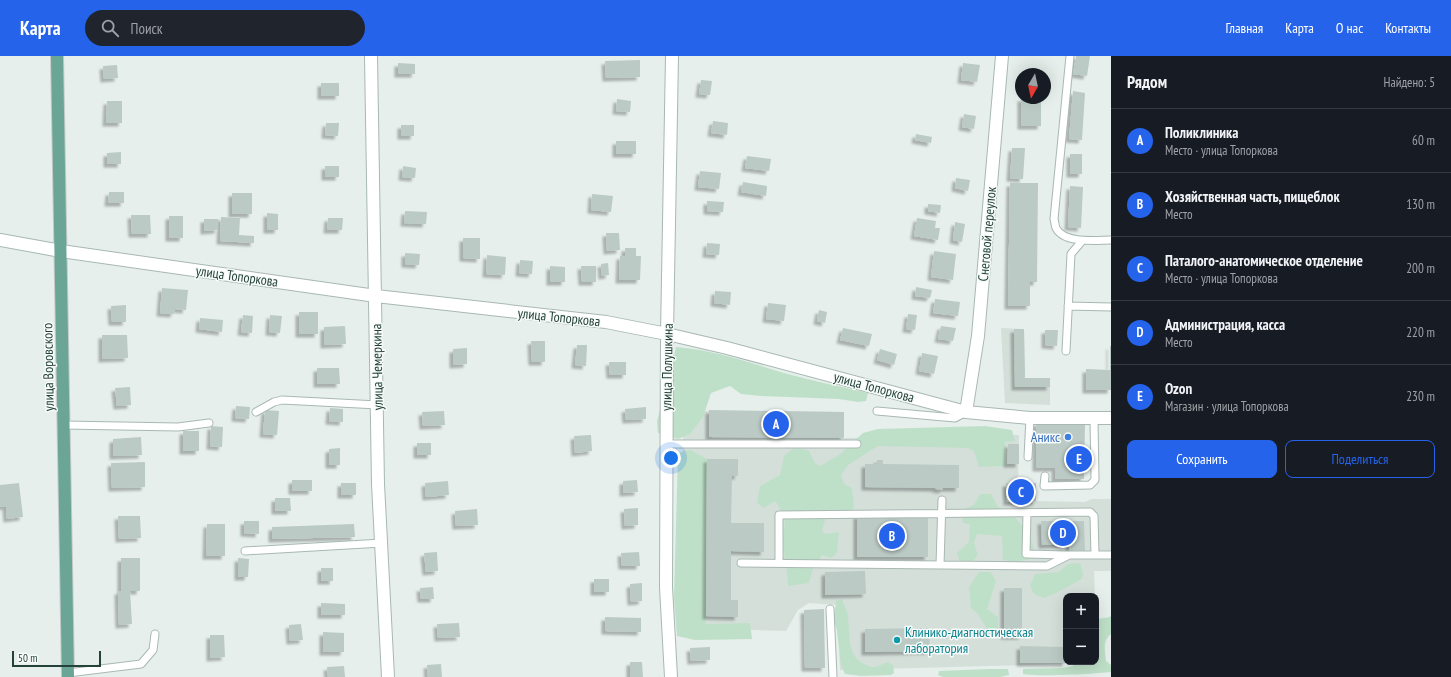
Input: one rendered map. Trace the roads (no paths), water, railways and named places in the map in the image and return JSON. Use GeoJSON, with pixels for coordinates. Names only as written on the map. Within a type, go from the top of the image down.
{"type":"FeatureCollection","features":[{"type":"Feature","properties":{"kind":"main road","name":"улица Воровского"},"geometry":{"type":"LineString","coordinates":[[57,56],[62,251],[63,425],[68,675]]}},
{"type":"Feature","properties":{"kind":"street","name":"улица Чемеркина"},"geometry":{"type":"LineString","coordinates":[[371,56],[378,405],[378,484],[388,677]]}},
{"type":"Feature","properties":{"kind":"street","name":"улица Полушкина"},"geometry":{"type":"LineString","coordinates":[[671,677],[666,587],[667,334],[672,56]]}},
{"type":"Feature","properties":{"kind":"street","name":"Снеговой переулок"},"geometry":{"type":"LineString","coordinates":[[966,412],[978,336],[1002,56]]}},
{"type":"Feature","properties":{"kind":"street","name":"улица Топоркова"},"geometry":{"type":"LineString","coordinates":[[0,240],[62,251],[376,296],[606,322],[667,334],[735,350],[966,412],[1030,418],[1111,418]]}},
{"type":"Feature","properties":{"kind":"lane"},"geometry":{"type":"LineString","coordinates":[[1070,56],[1054,219],[1056,229],[1064,237],[1082,240],[1111,240]]}},
{"type":"Feature","properties":{"kind":"lane"},"geometry":{"type":"LineString","coordinates":[[1066,351],[1071,254],[1082,240]]}},
{"type":"Feature","properties":{"kind":"lane"},"geometry":{"type":"LineString","coordinates":[[1068,306],[1111,307]]}},
{"type":"Feature","properties":{"kind":"lane"},"geometry":{"type":"LineString","coordinates":[[256,412],[274,402],[282,400],[378,405]]}},
{"type":"Feature","properties":{"kind":"lane"},"geometry":{"type":"LineString","coordinates":[[877,411],[955,418],[966,412]]}},
{"type":"Feature","properties":{"kind":"lane"},"geometry":{"type":"LineString","coordinates":[[1028,456],[1030,418]]}},
{"type":"Feature","properties":{"kind":"lane"},"geometry":{"type":"LineString","coordinates":[[1045,476],[1044,486],[1090,485],[1097,482],[1094,418]]}},
{"type":"Feature","properties":{"kind":"lane"},"geometry":{"type":"LineString","coordinates":[[63,425],[178,427],[209,423]]}},
{"type":"Feature","properties":{"kind":"lane"},"geometry":{"type":"LineString","coordinates":[[667,444],[857,444]]}},
{"type":"Feature","properties":{"kind":"lane"},"geometry":{"type":"LineString","coordinates":[[940,565],[942,500]]}},
{"type":"Feature","properties":{"kind":"lane"},"geometry":{"type":"LineString","coordinates":[[779,564],[779,514],[1090,512],[1094,516],[1095,555]]}},
{"type":"Feature","properties":{"kind":"lane"},"geometry":{"type":"LineString","coordinates":[[1027,513],[1026,554],[1111,555]]}},
{"type":"Feature","properties":{"kind":"lane"},"geometry":{"type":"LineString","coordinates":[[244,551],[382,543]]}},
{"type":"Feature","properties":{"kind":"lane"},"geometry":{"type":"LineString","coordinates":[[740,563],[1047,566],[1069,555]]}},
{"type":"Feature","properties":{"kind":"lane"},"geometry":{"type":"LineString","coordinates":[[830,609],[833,677]]}},
{"type":"Feature","properties":{"kind":"lane"},"geometry":{"type":"LineString","coordinates":[[68,675],[140,664],[153,650],[155,634]]}},
{"type":"Feature","properties":{"kind":"place","name":"Поликлиника"},"geometry":{"type":"Point","coordinates":[776,424]}},
{"type":"Feature","properties":{"kind":"place","name":"Аникс"},"geometry":{"type":"Point","coordinates":[1068,437]}},
{"type":"Feature","properties":{"kind":"place","name":"Ozon"},"geometry":{"type":"Point","coordinates":[1079,459]}},
{"type":"Feature","properties":{"kind":"place","name":"Паталого-анатомическое отделение"},"geometry":{"type":"Point","coordinates":[1021,492]}},
{"type":"Feature","properties":{"kind":"place","name":"Администрация, касса"},"geometry":{"type":"Point","coordinates":[1063,533]}},
{"type":"Feature","properties":{"kind":"place","name":"Хозяйственная часть, пищеблок"},"geometry":{"type":"Point","coordinates":[892,536]}},
{"type":"Feature","properties":{"kind":"place","name":"Клинико-диагностическая лаборатория"},"geometry":{"type":"Point","coordinates":[897,640]}}]}
